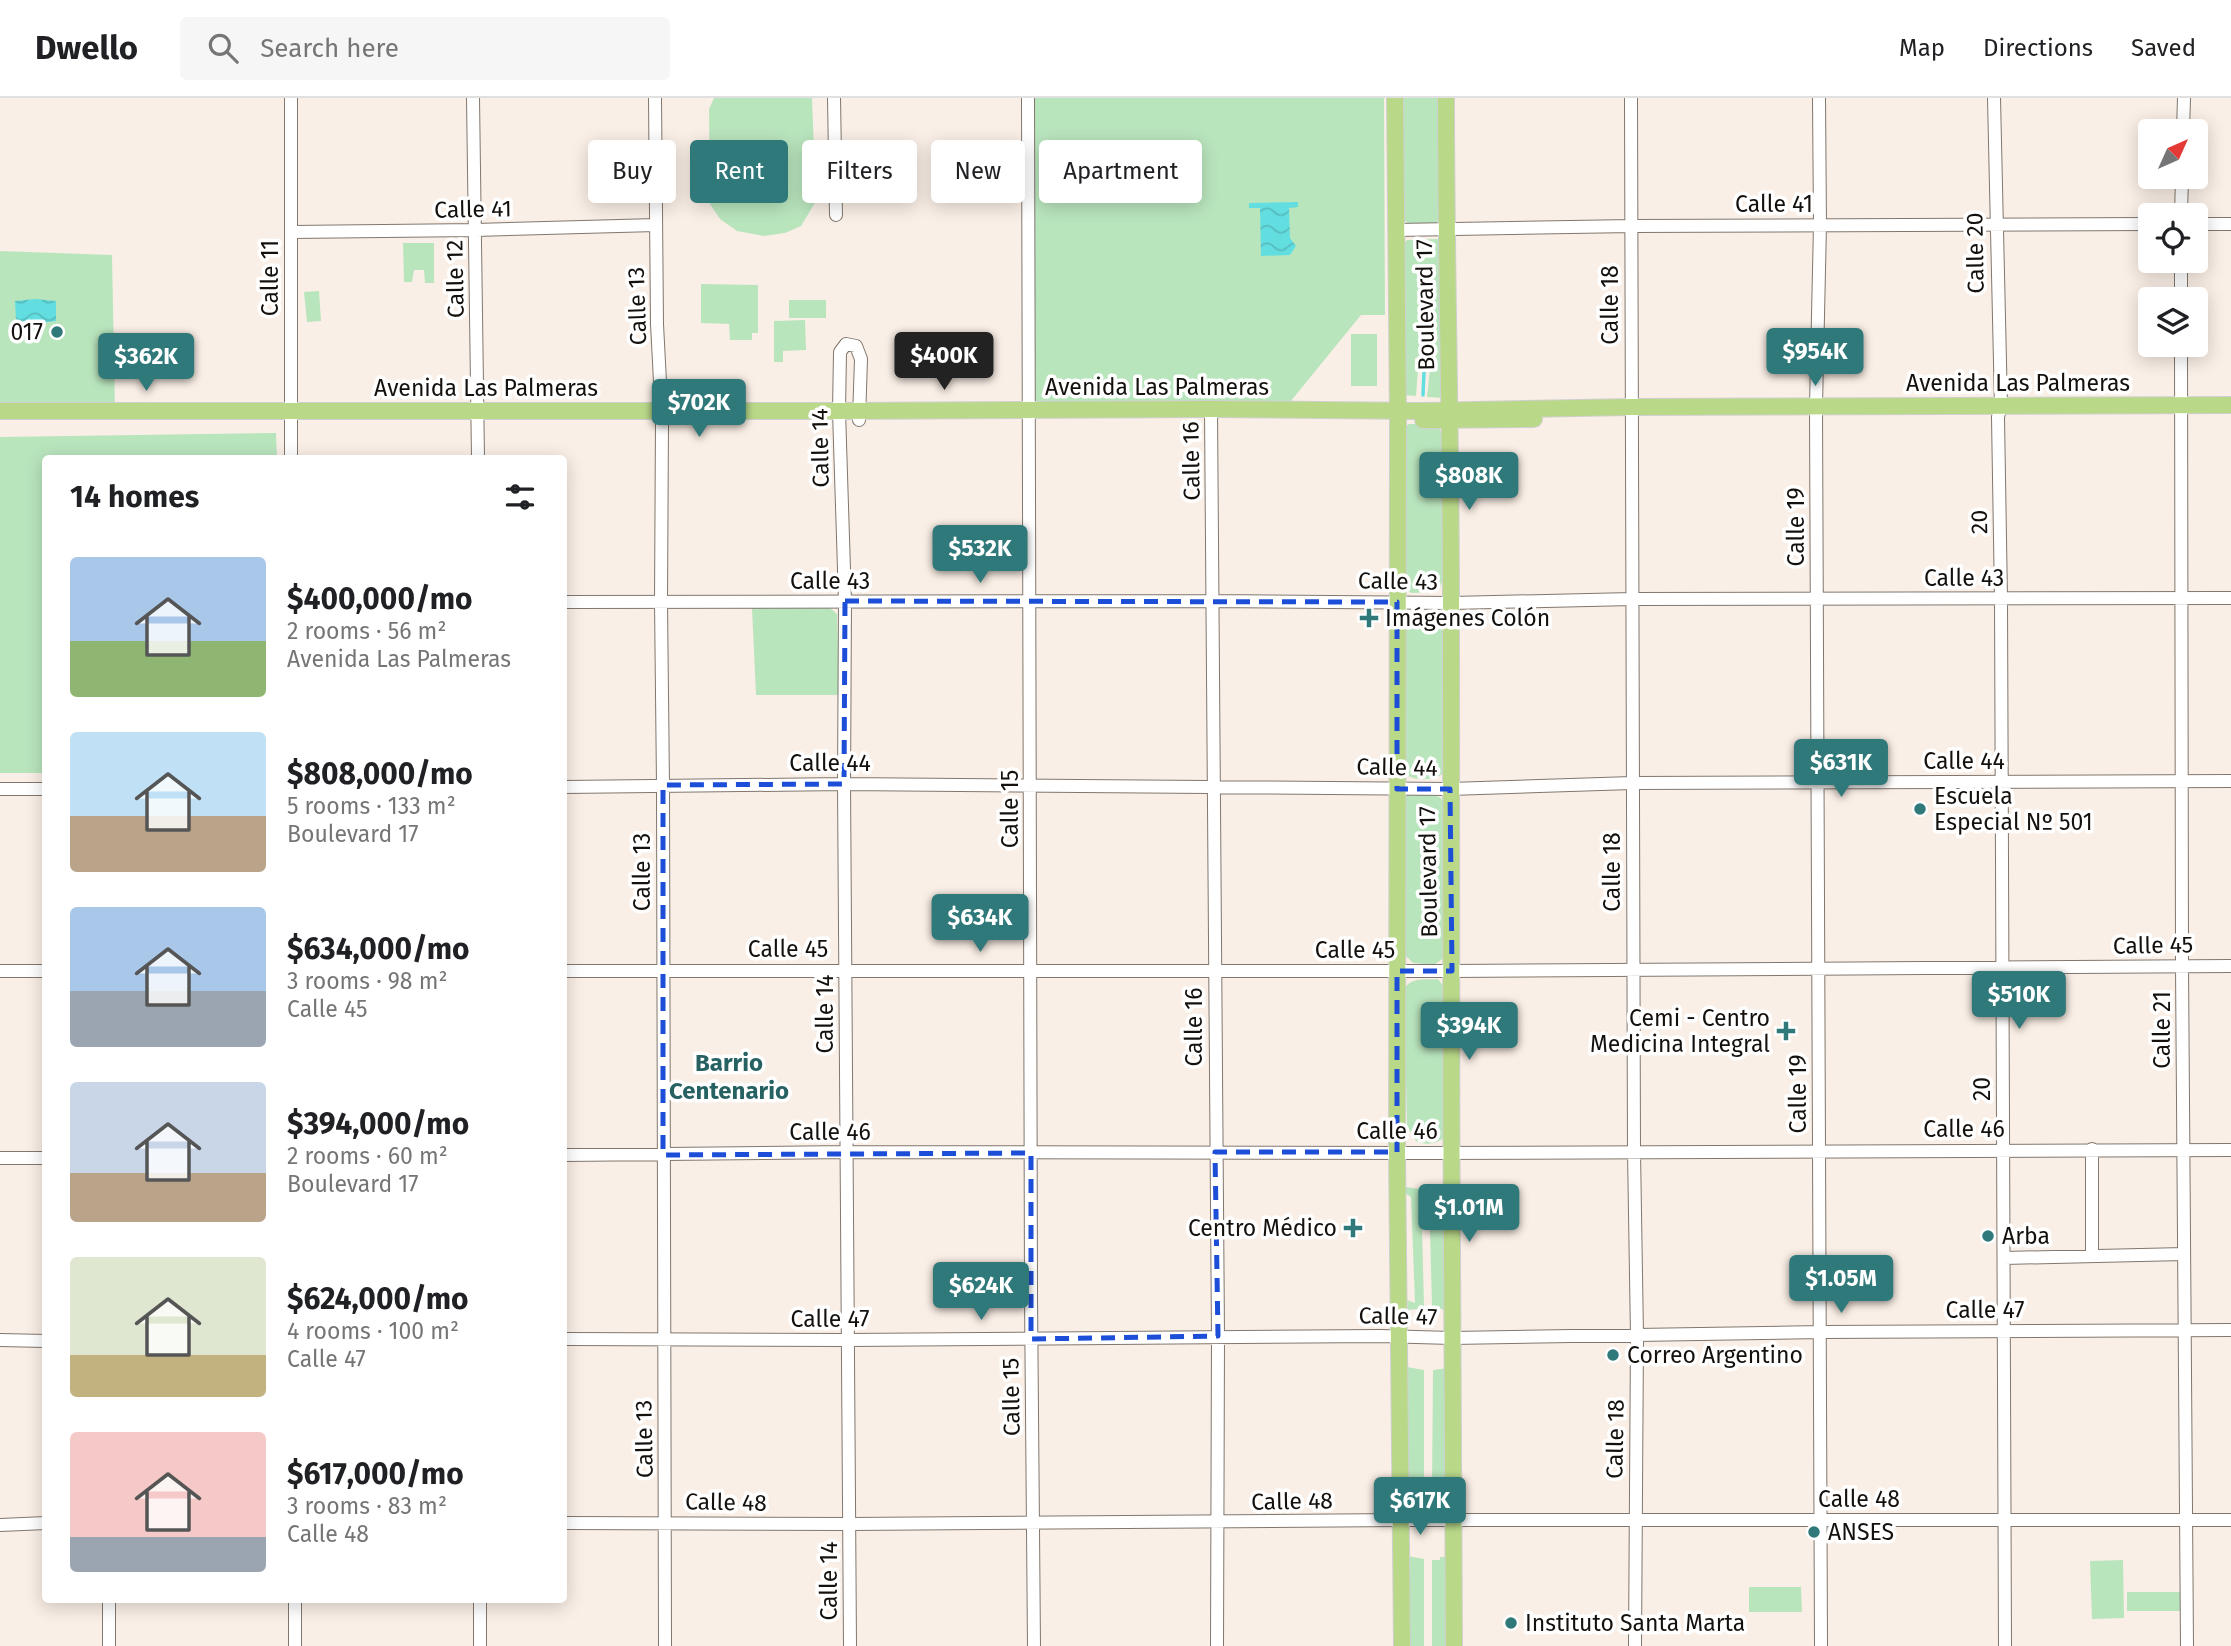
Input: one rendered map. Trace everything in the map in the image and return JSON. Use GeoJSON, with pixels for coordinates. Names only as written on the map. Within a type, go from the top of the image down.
{"type":"FeatureCollection","features":[{"type":"Feature","properties":{"kind":"main road","name":"Boulevard 17"},"geometry":{"type":"LineString","coordinates":[[1395,98],[1397,1152],[1402,1646]]}},
{"type":"Feature","properties":{"kind":"main road","name":"Boulevard 17"},"geometry":{"type":"LineString","coordinates":[[1446,98],[1451,603],[1450,1152],[1454,1646]]}},
{"type":"Feature","properties":{"kind":"main road","name":"Avenida Las Palmeras"},"geometry":{"type":"LineString","coordinates":[[0,411],[292,416],[1449,415],[2182,410],[2231,405]]}},
{"type":"Feature","properties":{"kind":"main road","name":"Avenida Las Palmeras"},"geometry":{"type":"LineString","coordinates":[[2182,410],[2231,414]]}},
{"type":"Feature","properties":{"kind":"main road","name":"Avenida Las Palmeras"},"geometry":{"type":"LineString","coordinates":[[0,422],[292,416]]}},
{"type":"Feature","properties":{"kind":"street","name":"Calle 11"},"geometry":{"type":"LineString","coordinates":[[291,455],[292,98]]}},
{"type":"Feature","properties":{"kind":"street","name":"Calle 12"},"geometry":{"type":"LineString","coordinates":[[473,98],[478,455]]}},
{"type":"Feature","properties":{"kind":"street","name":"Calle 13"},"geometry":{"type":"LineString","coordinates":[[655,98],[657,324],[662,416],[665,1646]]}},
{"type":"Feature","properties":{"kind":"street"},"geometry":{"type":"LineString","coordinates":[[834,98],[836,215]]}},
{"type":"Feature","properties":{"kind":"street","name":"Calle 15"},"geometry":{"type":"LineString","coordinates":[[1028,98],[1034,1646]]}},
{"type":"Feature","properties":{"kind":"street","name":"Calle 18"},"geometry":{"type":"LineString","coordinates":[[1630,98],[1637,1336],[1636,1646]]}},
{"type":"Feature","properties":{"kind":"street","name":"Calle 19"},"geometry":{"type":"LineString","coordinates":[[1819,98],[1820,225],[1816,411],[1821,1646]]}},
{"type":"Feature","properties":{"kind":"street","name":"Calle 20"},"geometry":{"type":"LineString","coordinates":[[1994,98],[1999,412]]}},
{"type":"Feature","properties":{"kind":"street"},"geometry":{"type":"LineString","coordinates":[[2183,119],[2184,98]]}},
{"type":"Feature","properties":{"kind":"street","name":"Calle 41"},"geometry":{"type":"LineString","coordinates":[[1397,230],[1632,226],[2138,224]]}},
{"type":"Feature","properties":{"kind":"street"},"geometry":{"type":"LineString","coordinates":[[2208,224],[2231,224]]}},
{"type":"Feature","properties":{"kind":"street","name":"Calle 41"},"geometry":{"type":"LineString","coordinates":[[291,232],[656,225]]}},
{"type":"Feature","properties":{"kind":"street","name":"Calle 14"},"geometry":{"type":"LineString","coordinates":[[850,1646],[845,601],[839,416],[840,352],[846,344],[856,346],[861,359],[860,416]]}},
{"type":"Feature","properties":{"kind":"street","name":"Calle 21"},"geometry":{"type":"LineString","coordinates":[[2181,357],[2187,1646]]}},
{"type":"Feature","properties":{"kind":"street","name":"20"},"geometry":{"type":"LineString","coordinates":[[1999,412],[2005,1646]]}},
{"type":"Feature","properties":{"kind":"street","name":"Calle 16"},"geometry":{"type":"LineString","coordinates":[[1211,414],[1218,1336],[1217,1646]]}},
{"type":"Feature","properties":{"kind":"street","name":"Calle 43"},"geometry":{"type":"LineString","coordinates":[[567,602],[1451,603],[1632,599],[2231,598]]}},
{"type":"Feature","properties":{"kind":"street","name":"Calle 44"},"geometry":{"type":"LineString","coordinates":[[567,787],[844,784],[1450,789],[1632,783],[2231,781]]}},
{"type":"Feature","properties":{"kind":"street"},"geometry":{"type":"LineString","coordinates":[[0,789],[42,789]]}},
{"type":"Feature","properties":{"kind":"street","name":"Calle 45"},"geometry":{"type":"LineString","coordinates":[[567,971],[1452,971],[2231,966]]}},
{"type":"Feature","properties":{"kind":"street"},"geometry":{"type":"LineString","coordinates":[[0,971],[42,971]]}},
{"type":"Feature","properties":{"kind":"street"},"geometry":{"type":"LineString","coordinates":[[2092,1149],[2092,1255]]}},
{"type":"Feature","properties":{"kind":"street","name":"Calle 46"},"geometry":{"type":"LineString","coordinates":[[567,1155],[847,1152],[2231,1150]]}},
{"type":"Feature","properties":{"kind":"street"},"geometry":{"type":"LineString","coordinates":[[0,1158],[42,1158]]}},
{"type":"Feature","properties":{"kind":"street"},"geometry":{"type":"LineString","coordinates":[[2004,1258],[2184,1255]]}},
{"type":"Feature","properties":{"kind":"street","name":"Calle 47"},"geometry":{"type":"LineString","coordinates":[[567,1339],[848,1340],[1218,1336],[1452,1338],[1820,1332],[2231,1330]]}},
{"type":"Feature","properties":{"kind":"street"},"geometry":{"type":"LineString","coordinates":[[0,1340],[42,1341]]}},
{"type":"Feature","properties":{"kind":"street","name":"Calle 48"},"geometry":{"type":"LineString","coordinates":[[567,1523],[2231,1520]]}},
{"type":"Feature","properties":{"kind":"street"},"geometry":{"type":"LineString","coordinates":[[0,1525],[42,1524]]}},
{"type":"Feature","properties":{"kind":"street"},"geometry":{"type":"LineString","coordinates":[[109,1603],[109,1646]]}},
{"type":"Feature","properties":{"kind":"street"},"geometry":{"type":"LineString","coordinates":[[295,1603],[295,1646]]}},
{"type":"Feature","properties":{"kind":"street"},"geometry":{"type":"LineString","coordinates":[[480,1603],[480,1646]]}},
{"type":"Feature","properties":{"kind":"highlighted area"},"geometry":{"type":"Polygon","coordinates":[[[845,601],[1397,602],[1397,789],[1450,789],[1452,971],[1397,971],[1397,1152],[1215,1152],[1218,1336],[1031,1339],[1031,1153],[663,1155],[663,785],[844,784],[845,601]]]}},
{"type":"Feature","properties":{"kind":"green space"},"geometry":{"type":"Polygon","coordinates":[[[714,98],[812,98],[814,140],[802,140],[802,203],[815,203],[801,226],[785,233],[764,236],[737,231],[720,219],[710,203],[788,203],[788,140],[709,140],[709,109],[714,98]]]}},
{"type":"Feature","properties":{"kind":"green space"},"geometry":{"type":"Polygon","coordinates":[[[1032,98],[1384,98],[1385,315],[1361,315],[1286,407],[1035,401],[1032,98]]]}},
{"type":"Feature","properties":{"kind":"green space"},"geometry":{"type":"Polygon","coordinates":[[[1401,98],[1442,98],[1441,219],[1434,224],[1410,225],[1403,219],[1401,98]]]}},
{"type":"Feature","properties":{"kind":"green space"},"geometry":{"type":"Polygon","coordinates":[[[1407,240],[1441,241],[1444,398],[1427,397],[1431,359],[1415,358],[1415,368],[1418,369],[1416,396],[1403,395],[1404,243],[1407,240]]]}},
{"type":"Feature","properties":{"kind":"green space"},"geometry":{"type":"Polygon","coordinates":[[[403,243],[434,243],[434,283],[425,283],[424,270],[414,270],[412,282],[404,282],[403,243]]]}},
{"type":"Feature","properties":{"kind":"green space","name":"017"},"geometry":{"type":"Polygon","coordinates":[[[0,251],[112,255],[115,409],[0,408],[0,251]]]}},
{"type":"Feature","properties":{"kind":"green space"},"geometry":{"type":"Polygon","coordinates":[[[701,284],[758,285],[758,333],[752,333],[752,340],[730,340],[729,324],[701,323],[701,284]]]}},
{"type":"Feature","properties":{"kind":"green space"},"geometry":{"type":"Polygon","coordinates":[[[319,291],[321,321],[307,322],[304,292],[319,291]]]}},
{"type":"Feature","properties":{"kind":"green space"},"geometry":{"type":"Polygon","coordinates":[[[789,300],[826,300],[826,318],[789,318],[789,300]]]}},
{"type":"Feature","properties":{"kind":"green space"},"geometry":{"type":"Polygon","coordinates":[[[805,320],[806,350],[783,351],[783,362],[774,362],[774,321],[805,320]]]}},
{"type":"Feature","properties":{"kind":"green space"},"geometry":{"type":"Polygon","coordinates":[[[1351,334],[1377,334],[1377,386],[1351,386],[1351,334]]]}},
{"type":"Feature","properties":{"kind":"green space"},"geometry":{"type":"Polygon","coordinates":[[[1409,424],[1436,424],[1442,433],[1443,578],[1440,588],[1433,592],[1411,593],[1402,585],[1405,427],[1409,424]]]}},
{"type":"Feature","properties":{"kind":"green space"},"geometry":{"type":"Polygon","coordinates":[[[276,433],[277,455],[42,455],[42,773],[0,773],[0,437],[276,433]]]}},
{"type":"Feature","properties":{"kind":"green space"},"geometry":{"type":"Polygon","coordinates":[[[829,607],[837,614],[839,695],[756,695],[752,608],[829,607]]]}},
{"type":"Feature","properties":{"kind":"green space"},"geometry":{"type":"Polygon","coordinates":[[[1411,612],[1437,612],[1443,617],[1445,768],[1440,776],[1430,779],[1413,778],[1405,774],[1404,616],[1411,612]]]}},
{"type":"Feature","properties":{"kind":"green space"},"geometry":{"type":"Polygon","coordinates":[[[1430,793],[1441,798],[1444,804],[1445,957],[1434,965],[1413,963],[1403,953],[1403,798],[1407,794],[1430,793]]]}},
{"type":"Feature","properties":{"kind":"green space"},"geometry":{"type":"Polygon","coordinates":[[[1438,979],[1445,988],[1447,1135],[1436,1142],[1424,1143],[1416,1141],[1407,1126],[1404,991],[1406,986],[1414,981],[1438,979]]]}},
{"type":"Feature","properties":{"kind":"green space"},"geometry":{"type":"Polygon","coordinates":[[[1405,1187],[1421,1189],[1424,1306],[1408,1310],[1407,1300],[1415,1303],[1411,1197],[1405,1193],[1405,1187]]]}},
{"type":"Feature","properties":{"kind":"green space"},"geometry":{"type":"Polygon","coordinates":[[[1437,1187],[1444,1189],[1445,1310],[1432,1307],[1429,1190],[1437,1190],[1437,1187]]]}},
{"type":"Feature","properties":{"kind":"green space"},"geometry":{"type":"Polygon","coordinates":[[[1407,1367],[1424,1370],[1424,1487],[1418,1487],[1418,1490],[1408,1490],[1407,1367]]]}},
{"type":"Feature","properties":{"kind":"green space"},"geometry":{"type":"Polygon","coordinates":[[[1448,1368],[1448,1491],[1438,1491],[1438,1488],[1432,1488],[1433,1370],[1448,1368]]]}},
{"type":"Feature","properties":{"kind":"green space"},"geometry":{"type":"Polygon","coordinates":[[[1408,1556],[1424,1559],[1424,1646],[1407,1646],[1408,1556]]]}},
{"type":"Feature","properties":{"kind":"green space"},"geometry":{"type":"Polygon","coordinates":[[[1440,1557],[1448,1557],[1448,1646],[1432,1646],[1432,1560],[1440,1560],[1440,1557]]]}},
{"type":"Feature","properties":{"kind":"green space"},"geometry":{"type":"Polygon","coordinates":[[[2123,1560],[2124,1618],[2092,1619],[2090,1561],[2123,1560]]]}},
{"type":"Feature","properties":{"kind":"green space"},"geometry":{"type":"Polygon","coordinates":[[[1749,1587],[1801,1587],[1802,1612],[1749,1612],[1749,1587]]]}},
{"type":"Feature","properties":{"kind":"green space"},"geometry":{"type":"Polygon","coordinates":[[[2127,1592],[2185,1592],[2185,1611],[2127,1611],[2127,1592]]]}},
{"type":"Feature","properties":{"kind":"water"},"geometry":{"type":"Polygon","coordinates":[[[1298,202],[1298,207],[1289,208],[1290,238],[1296,246],[1290,255],[1261,256],[1260,208],[1249,208],[1249,203],[1298,202]]]}},
{"type":"Feature","properties":{"kind":"water"},"geometry":{"type":"Polygon","coordinates":[[[15,301],[56,301],[56,321],[24,325],[24,321],[16,321],[15,301]]]}},
{"type":"Feature","properties":{"kind":"waterway"},"geometry":{"type":"LineString","coordinates":[[1423,395],[1424,372]]}},
{"type":"Feature","properties":{"kind":"place","name":"017"},"geometry":{"type":"Point","coordinates":[57,332]}},
{"type":"Feature","properties":{"kind":"place","name":"Imágenes Colón"},"geometry":{"type":"Point","coordinates":[1369,618]}},
{"type":"Feature","properties":{"kind":"place","name":"Escuela Especial Nº 501"},"geometry":{"type":"Point","coordinates":[1920,809]}},
{"type":"Feature","properties":{"kind":"place","name":"Cemi - Centro Medicina Integral"},"geometry":{"type":"Point","coordinates":[1786,1031]}},
{"type":"Feature","properties":{"kind":"place","name":"Centro Médico"},"geometry":{"type":"Point","coordinates":[1353,1228]}},
{"type":"Feature","properties":{"kind":"place","name":"Arba"},"geometry":{"type":"Point","coordinates":[1988,1236]}},
{"type":"Feature","properties":{"kind":"place","name":"Correo Argentino"},"geometry":{"type":"Point","coordinates":[1613,1355]}},
{"type":"Feature","properties":{"kind":"place","name":"ANSES"},"geometry":{"type":"Point","coordinates":[1814,1532]}},
{"type":"Feature","properties":{"kind":"place","name":"Instituto Santa Marta"},"geometry":{"type":"Point","coordinates":[1511,1623]}},
{"type":"Feature","properties":{"kind":"district","name":"Barrio Centenario"},"geometry":{"type":"Point","coordinates":[729,1077]}}]}
